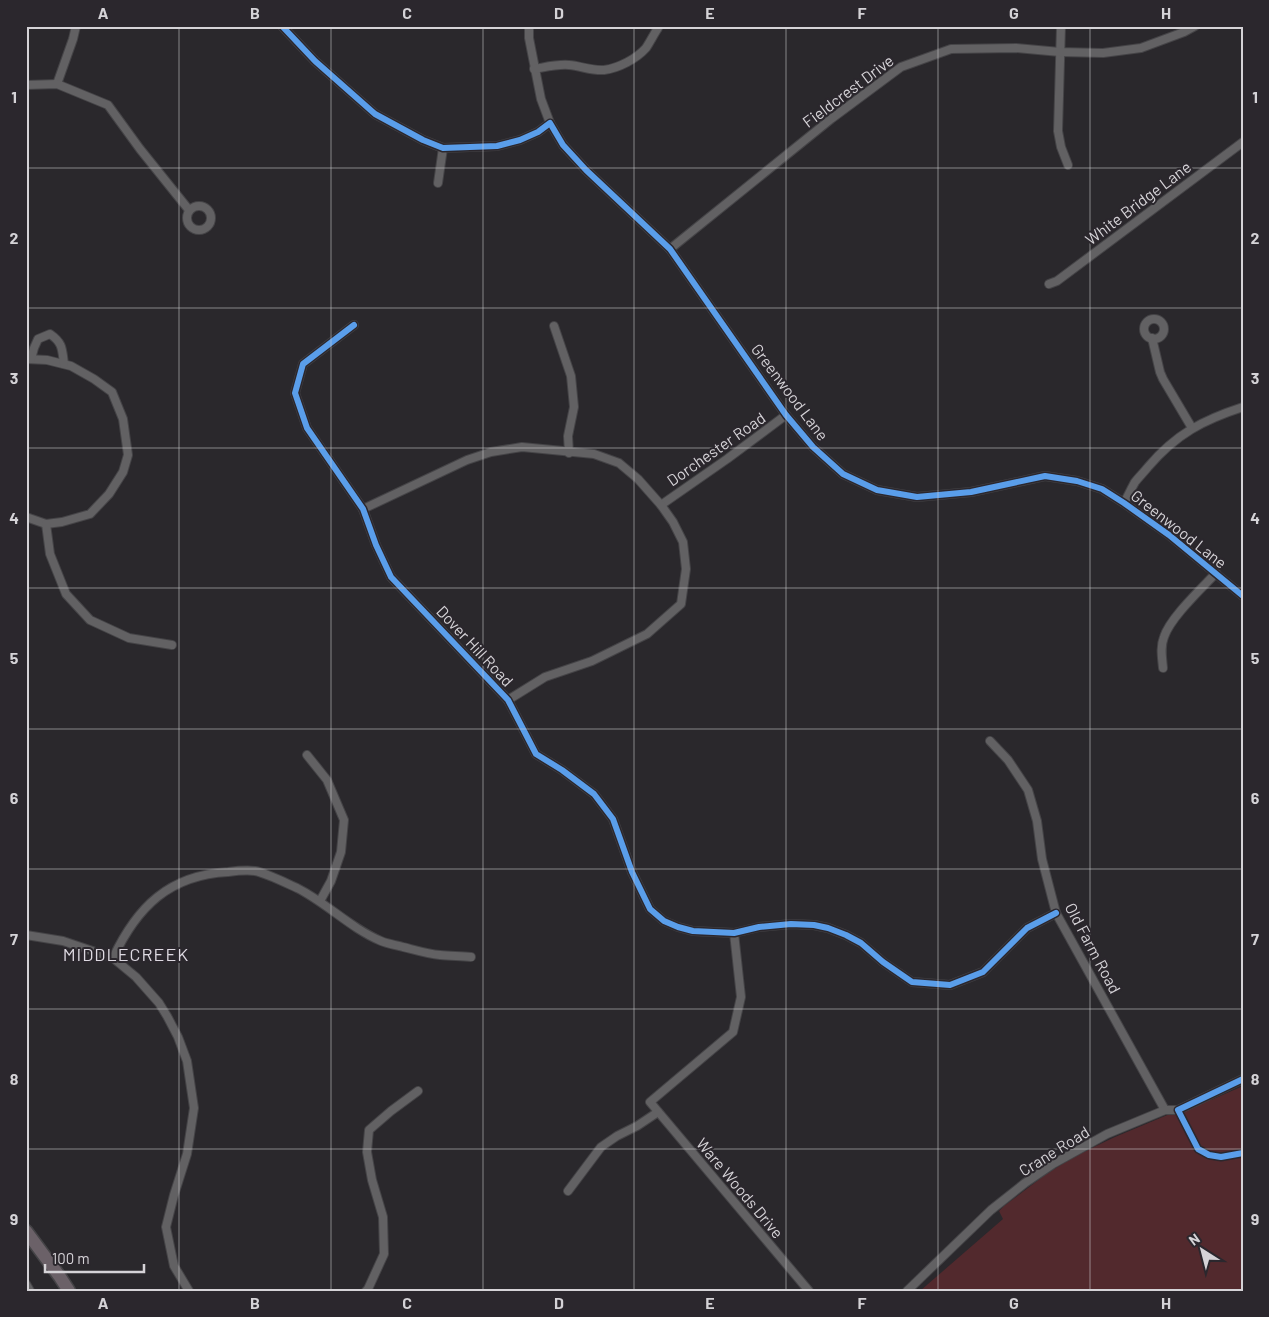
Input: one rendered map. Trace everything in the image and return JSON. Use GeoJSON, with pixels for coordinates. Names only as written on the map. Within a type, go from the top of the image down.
{"type":"FeatureCollection","features":[{"type":"Feature","properties":{"kind":"main road"},"geometry":{"type":"LineString","coordinates":[[26,1232],[69,1291]]}},
{"type":"Feature","properties":{"kind":"street"},"geometry":{"type":"LineString","coordinates":[[57,84],[76,26]]}},
{"type":"Feature","properties":{"kind":"street"},"geometry":{"type":"LineString","coordinates":[[282,26],[315,61],[374,114],[422,140],[443,148],[497,146],[520,140],[538,132],[550,123]]}},
{"type":"Feature","properties":{"kind":"street","name":"Greenwood Lane"},"geometry":{"type":"LineString","coordinates":[[529,26],[534,69],[541,99],[550,123],[563,144],[586,170],[670,249],[786,415],[812,447],[843,474],[877,490],[917,497],[971,492],[1045,476],[1077,481],[1102,489],[1124,503],[1169,535],[1243,596]]}},
{"type":"Feature","properties":{"kind":"street"},"geometry":{"type":"LineString","coordinates":[[1061,26],[1058,131],[1068,165]]}},
{"type":"Feature","properties":{"kind":"street","name":"Fieldcrest Drive"},"geometry":{"type":"LineString","coordinates":[[670,249],[831,119],[901,67],[951,49],[1016,48],[1103,53],[1141,48],[1195,26]]}},
{"type":"Feature","properties":{"kind":"street"},"geometry":{"type":"LineString","coordinates":[[534,69],[553,65],[570,65],[604,70],[617,67],[632,60],[645,49],[658,28]]}},
{"type":"Feature","properties":{"kind":"street"},"geometry":{"type":"LineString","coordinates":[[26,85],[57,84],[108,105],[140,149],[189,210]]}},
{"type":"Feature","properties":{"kind":"street","name":"White Bridge Lane"},"geometry":{"type":"LineString","coordinates":[[1049,284],[1057,281],[1243,142]]}},
{"type":"Feature","properties":{"kind":"street"},"geometry":{"type":"LineString","coordinates":[[438,183],[443,148]]}},
{"type":"Feature","properties":{"kind":"street","name":"Dover Hill Road"},"geometry":{"type":"LineString","coordinates":[[354,325],[303,364],[295,393],[307,428],[363,509],[376,545],[391,577],[508,700],[536,754],[562,770],[594,794],[613,819],[632,872],[650,909],[664,921],[678,928],[693,931],[734,934],[759,927],[790,924],[814,925],[828,928],[846,934],[861,943],[883,962],[912,982],[950,985],[983,972],[1027,928],[1056,913]]}},
{"type":"Feature","properties":{"kind":"street"},"geometry":{"type":"LineString","coordinates":[[554,326],[571,376],[574,407],[568,436],[569,453]]}},
{"type":"Feature","properties":{"kind":"street"},"geometry":{"type":"LineString","coordinates":[[26,517],[46,524],[62,522],[90,514],[109,494],[123,472],[128,455],[123,418],[112,392],[94,378],[71,366],[47,360],[28,360],[38,339],[50,334],[62,346],[64,364]]}},
{"type":"Feature","properties":{"kind":"street"},"geometry":{"type":"LineString","coordinates":[[1152,338],[1162,379],[1192,428]]}},
{"type":"Feature","properties":{"kind":"street"},"geometry":{"type":"LineString","coordinates":[[1124,503],[1136,481],[1157,456],[1176,440],[1192,428],[1218,415],[1243,407]]}},
{"type":"Feature","properties":{"kind":"street","name":"Dorchester Road"},"geometry":{"type":"LineString","coordinates":[[661,505],[786,415]]}},
{"type":"Feature","properties":{"kind":"street"},"geometry":{"type":"LineString","coordinates":[[363,509],[467,460],[491,452],[522,447],[594,454],[619,463],[638,479],[661,505],[673,522],[683,542],[686,569],[681,604],[647,634],[592,661],[545,677],[508,700]]}},
{"type":"Feature","properties":{"kind":"street"},"geometry":{"type":"LineString","coordinates":[[46,524],[50,554],[66,594],[90,620],[129,638],[172,645]]}},
{"type":"Feature","properties":{"kind":"street"},"geometry":{"type":"LineString","coordinates":[[1163,668],[1161,652],[1164,636],[1175,618],[1216,573]]}},
{"type":"Feature","properties":{"kind":"street","name":"Old Farm Road"},"geometry":{"type":"LineString","coordinates":[[990,741],[1008,760],[1028,790],[1037,821],[1042,859],[1056,913],[1165,1110]]}},
{"type":"Feature","properties":{"kind":"street"},"geometry":{"type":"LineString","coordinates":[[307,755],[327,780],[344,820],[342,852],[331,881],[320,901]]}},
{"type":"Feature","properties":{"kind":"street"},"geometry":{"type":"LineString","coordinates":[[113,958],[122,940],[152,900],[166,890],[212,872],[255,871],[297,888],[320,901],[358,930],[382,942],[439,955],[471,956]]}},
{"type":"Feature","properties":{"kind":"street","name":"Ware Woods Drive"},"geometry":{"type":"LineString","coordinates":[[734,934],[741,996],[733,1032],[650,1101],[650,1103],[809,1291]]}},
{"type":"Feature","properties":{"kind":"street"},"geometry":{"type":"LineString","coordinates":[[26,935],[63,941],[113,958],[136,977],[167,1016],[187,1062],[194,1108],[188,1154],[174,1195],[166,1227],[174,1266],[189,1291]]}},
{"type":"Feature","properties":{"kind":"street","name":"Crane Road"},"geometry":{"type":"LineString","coordinates":[[907,1291],[991,1210],[1053,1164],[1107,1134],[1165,1110],[1178,1110],[1243,1079]]}},
{"type":"Feature","properties":{"kind":"street"},"geometry":{"type":"LineString","coordinates":[[366,1291],[384,1254],[383,1217],[372,1180],[367,1152],[369,1130],[418,1091]]}},
{"type":"Feature","properties":{"kind":"street"},"geometry":{"type":"LineString","coordinates":[[568,1191],[601,1147],[658,1112]]}},
{"type":"Feature","properties":{"kind":"street"},"geometry":{"type":"LineString","coordinates":[[26,1284],[30,1291]]}},
{"type":"Feature","properties":{"kind":"shaded area"},"geometry":{"type":"Polygon","coordinates":[[[1243,1086],[1243,1291],[920,1291],[1003,1219],[999,1211],[1004,1206],[1045,1175],[1075,1156],[1115,1137],[1208,1098],[1211,1100],[1243,1086]]]}},
{"type":"Feature","properties":{"kind":"cycle path"},"geometry":{"type":"LineString","coordinates":[[282,26],[315,61],[375,114],[423,140],[443,148],[497,146],[520,140],[538,132],[550,123],[563,145],[586,170],[670,249],[786,415],[813,447],[843,474],[877,490],[917,497],[971,492],[1045,476],[1077,481],[1102,489],[1124,503],[1169,535],[1243,596]]}},
{"type":"Feature","properties":{"kind":"cycle path"},"geometry":{"type":"LineString","coordinates":[[354,325],[303,364],[295,393],[307,428],[363,509],[376,545],[391,577],[508,700],[536,754],[562,770],[594,794],[613,819],[632,872],[650,909],[664,921],[693,931],[734,933],[759,927],[791,924],[828,928],[861,943],[883,962],[912,982],[950,985],[983,972],[1027,928],[1056,913]]}},
{"type":"Feature","properties":{"kind":"cycle path"},"geometry":{"type":"LineString","coordinates":[[1243,1079],[1178,1110],[1198,1149],[1209,1155],[1221,1157],[1243,1153]]}},
{"type":"Feature","properties":{"kind":"district","name":"MIDDLECREEK"},"geometry":{"type":"Point","coordinates":[126,955]}}]}
